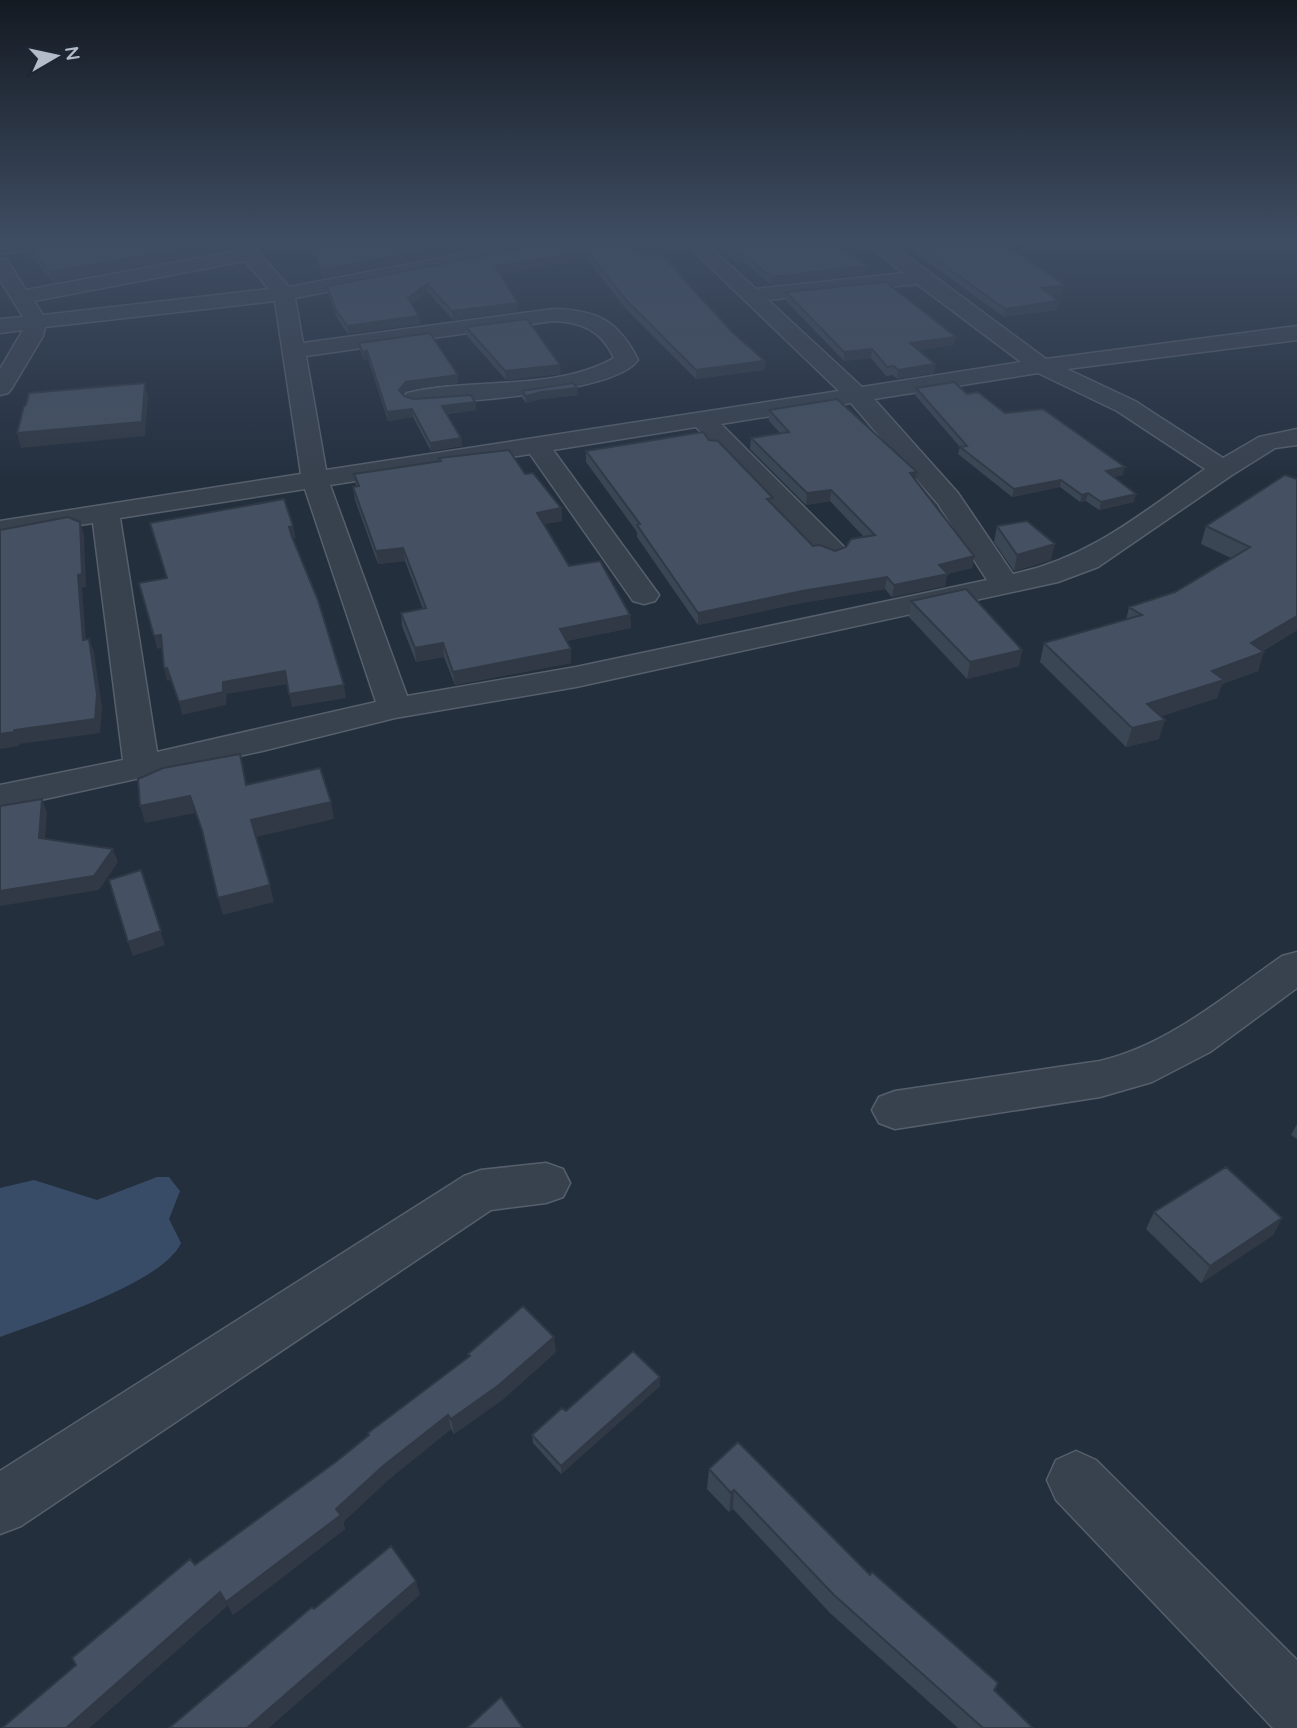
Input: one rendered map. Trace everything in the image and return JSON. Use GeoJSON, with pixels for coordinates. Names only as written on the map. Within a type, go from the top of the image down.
{"type":"FeatureCollection","features":[{"type":"Feature","properties":{"kind":"street"},"geometry":{"type":"LineString","coordinates":[[0,388],[32,336],[36,321]]}},
{"type":"Feature","properties":{"kind":"street"},"geometry":{"type":"LineString","coordinates":[[0,326],[39,321]]}},
{"type":"Feature","properties":{"kind":"street"},"geometry":{"type":"LineString","coordinates":[[288,321],[315,481],[395,708]]}},
{"type":"Feature","properties":{"kind":"street"},"geometry":{"type":"LineString","coordinates":[[293,351],[512,321]]}},
{"type":"Feature","properties":{"kind":"street"},"geometry":{"type":"LineString","coordinates":[[415,398],[584,379],[618,369],[627,360],[618,341],[599,323],[593,321]]}},
{"type":"Feature","properties":{"kind":"street"},"geometry":{"type":"LineString","coordinates":[[777,321],[856,394],[947,499],[1005,584]]}},
{"type":"Feature","properties":{"kind":"street"},"geometry":{"type":"LineString","coordinates":[[980,321],[1041,366],[1126,406],[1223,470]]}},
{"type":"Feature","properties":{"kind":"street"},"geometry":{"type":"LineString","coordinates":[[0,529],[1041,366],[1297,333]]}},
{"type":"Feature","properties":{"kind":"street"},"geometry":{"type":"LineString","coordinates":[[701,418],[833,552]]}},
{"type":"Feature","properties":{"kind":"street"},"geometry":{"type":"LineString","coordinates":[[0,797],[395,708],[576,677],[1048,576],[1088,561],[1268,442],[1297,436]]}},
{"type":"Feature","properties":{"kind":"street"},"geometry":{"type":"LineString","coordinates":[[536,444],[644,595]]}},
{"type":"Feature","properties":{"kind":"street"},"geometry":{"type":"LineString","coordinates":[[106,514],[142,767]]}},
{"type":"Feature","properties":{"kind":"street"},"geometry":{"type":"LineString","coordinates":[[895,1110],[1100,1079],[1136,1070],[1194,1040],[1297,967]]}},
{"type":"Feature","properties":{"kind":"street"},"geometry":{"type":"LineString","coordinates":[[0,1505],[481,1191],[546,1183]]}},
{"type":"Feature","properties":{"kind":"street"},"geometry":{"type":"LineString","coordinates":[[1076,1480],[1297,1706]]}},
{"type":"Feature","properties":{"kind":"water"},"geometry":{"type":"Polygon","coordinates":[[[157,1177],[169,1177],[180,1191],[169,1219],[181,1243],[170,1258],[151,1272],[100,1299],[0,1337],[0,1188],[34,1180],[97,1200],[157,1177]]]}},
{"type":"Feature","properties":{"kind":"building"},"geometry":{"type":"Polygon","coordinates":[[[343,321],[386,321],[347,326],[343,321]]]}},
{"type":"Feature","properties":{"kind":"building"},"geometry":{"type":"Polygon","coordinates":[[[528,321],[560,365],[505,371],[466,327],[528,321]]]}},
{"type":"Feature","properties":{"kind":"building"},"geometry":{"type":"Polygon","coordinates":[[[647,321],[722,321],[765,361],[696,370],[647,321]]]}},
{"type":"Feature","properties":{"kind":"building"},"geometry":{"type":"Polygon","coordinates":[[[814,321],[935,321],[956,337],[910,343],[935,364],[898,370],[894,366],[887,367],[872,349],[844,352],[814,321]]]}},
{"type":"Feature","properties":{"kind":"building"},"geometry":{"type":"Polygon","coordinates":[[[430,333],[458,375],[406,382],[399,390],[404,396],[414,399],[471,395],[475,402],[442,406],[461,438],[430,443],[412,409],[387,412],[367,351],[362,352],[359,343],[430,333]]]}},
{"type":"Feature","properties":{"kind":"building"},"geometry":{"type":"Polygon","coordinates":[[[954,382],[967,394],[978,392],[1005,413],[1043,409],[1125,467],[1106,471],[1136,494],[1101,502],[1088,493],[1082,495],[1061,480],[1014,489],[960,447],[967,446],[916,388],[954,382]]]}},
{"type":"Feature","properties":{"kind":"building"},"geometry":{"type":"Polygon","coordinates":[[[145,383],[142,422],[17,433],[29,393],[145,383]]]}},
{"type":"Feature","properties":{"kind":"building"},"geometry":{"type":"Polygon","coordinates":[[[573,383],[577,388],[526,396],[522,391],[573,383]]]}},
{"type":"Feature","properties":{"kind":"building"},"geometry":{"type":"Polygon","coordinates":[[[837,399],[917,472],[910,473],[974,556],[939,565],[948,574],[894,585],[887,577],[802,591],[698,613],[637,525],[640,524],[586,451],[703,432],[709,440],[718,441],[773,498],[767,499],[813,546],[820,545],[835,551],[846,547],[851,539],[875,535],[831,490],[807,493],[751,438],[789,432],[769,410],[837,399]]]}},
{"type":"Feature","properties":{"kind":"building"},"geometry":{"type":"Polygon","coordinates":[[[509,450],[525,474],[533,473],[561,508],[537,513],[569,566],[600,561],[630,615],[560,629],[571,649],[453,672],[443,643],[415,648],[401,613],[426,608],[403,548],[376,551],[353,487],[359,486],[354,474],[441,461],[439,458],[509,450]]]}},
{"type":"Feature","properties":{"kind":"building"},"geometry":{"type":"Polygon","coordinates":[[[1285,475],[1297,479],[1297,616],[1251,643],[1264,652],[1212,671],[1224,680],[1147,704],[1165,720],[1132,728],[1044,643],[1142,615],[1129,607],[1175,592],[1250,547],[1206,526],[1285,475]]]}},
{"type":"Feature","properties":{"kind":"building"},"geometry":{"type":"Polygon","coordinates":[[[284,499],[293,526],[289,527],[292,537],[318,600],[344,685],[289,694],[285,671],[223,682],[223,692],[179,702],[167,668],[164,668],[161,635],[154,636],[139,583],[167,578],[150,523],[284,499]]]}},
{"type":"Feature","properties":{"kind":"building"},"geometry":{"type":"Polygon","coordinates":[[[68,517],[80,522],[82,574],[78,575],[83,640],[89,639],[97,694],[95,719],[0,734],[0,530],[68,517]]]}},
{"type":"Feature","properties":{"kind":"building"},"geometry":{"type":"Polygon","coordinates":[[[1027,521],[1055,544],[1017,555],[997,526],[1027,521]]]}},
{"type":"Feature","properties":{"kind":"building"},"geometry":{"type":"Polygon","coordinates":[[[966,589],[1022,650],[970,662],[911,601],[966,589]]]}},
{"type":"Feature","properties":{"kind":"building"},"geometry":{"type":"Polygon","coordinates":[[[240,754],[246,785],[320,768],[331,802],[251,820],[270,885],[218,898],[202,830],[190,796],[140,806],[138,779],[163,768],[240,754]]]}},
{"type":"Feature","properties":{"kind":"building"},"geometry":{"type":"Polygon","coordinates":[[[42,799],[39,838],[113,849],[94,876],[0,891],[0,806],[42,799]]]}},
{"type":"Feature","properties":{"kind":"building"},"geometry":{"type":"Polygon","coordinates":[[[141,870],[161,931],[128,942],[109,880],[141,870]]]}},
{"type":"Feature","properties":{"kind":"building"},"geometry":{"type":"Polygon","coordinates":[[[1226,1167],[1282,1218],[1210,1266],[1154,1212],[1226,1167]]]}},
{"type":"Feature","properties":{"kind":"building"},"geometry":{"type":"Polygon","coordinates":[[[523,1306],[554,1337],[499,1385],[451,1419],[448,1415],[383,1466],[336,1509],[341,1515],[226,1602],[220,1592],[66,1728],[2,1728],[76,1665],[72,1658],[190,1559],[195,1565],[337,1461],[369,1435],[368,1433],[470,1356],[468,1354],[523,1306]]]}},
{"type":"Feature","properties":{"kind":"building"},"geometry":{"type":"Polygon","coordinates":[[[633,1351],[660,1377],[561,1466],[532,1435],[562,1408],[566,1411],[633,1351]]]}},
{"type":"Feature","properties":{"kind":"building"},"geometry":{"type":"Polygon","coordinates":[[[738,1442],[870,1575],[872,1572],[998,1683],[994,1690],[1033,1728],[983,1728],[834,1595],[734,1490],[731,1493],[709,1469],[738,1442]]]}},
{"type":"Feature","properties":{"kind":"building"},"geometry":{"type":"Polygon","coordinates":[[[391,1546],[416,1581],[247,1728],[169,1728],[312,1607],[314,1609],[391,1546]]]}},
{"type":"Feature","properties":{"kind":"building"},"geometry":{"type":"Polygon","coordinates":[[[501,1697],[523,1728],[467,1728],[501,1697]]]}}]}
